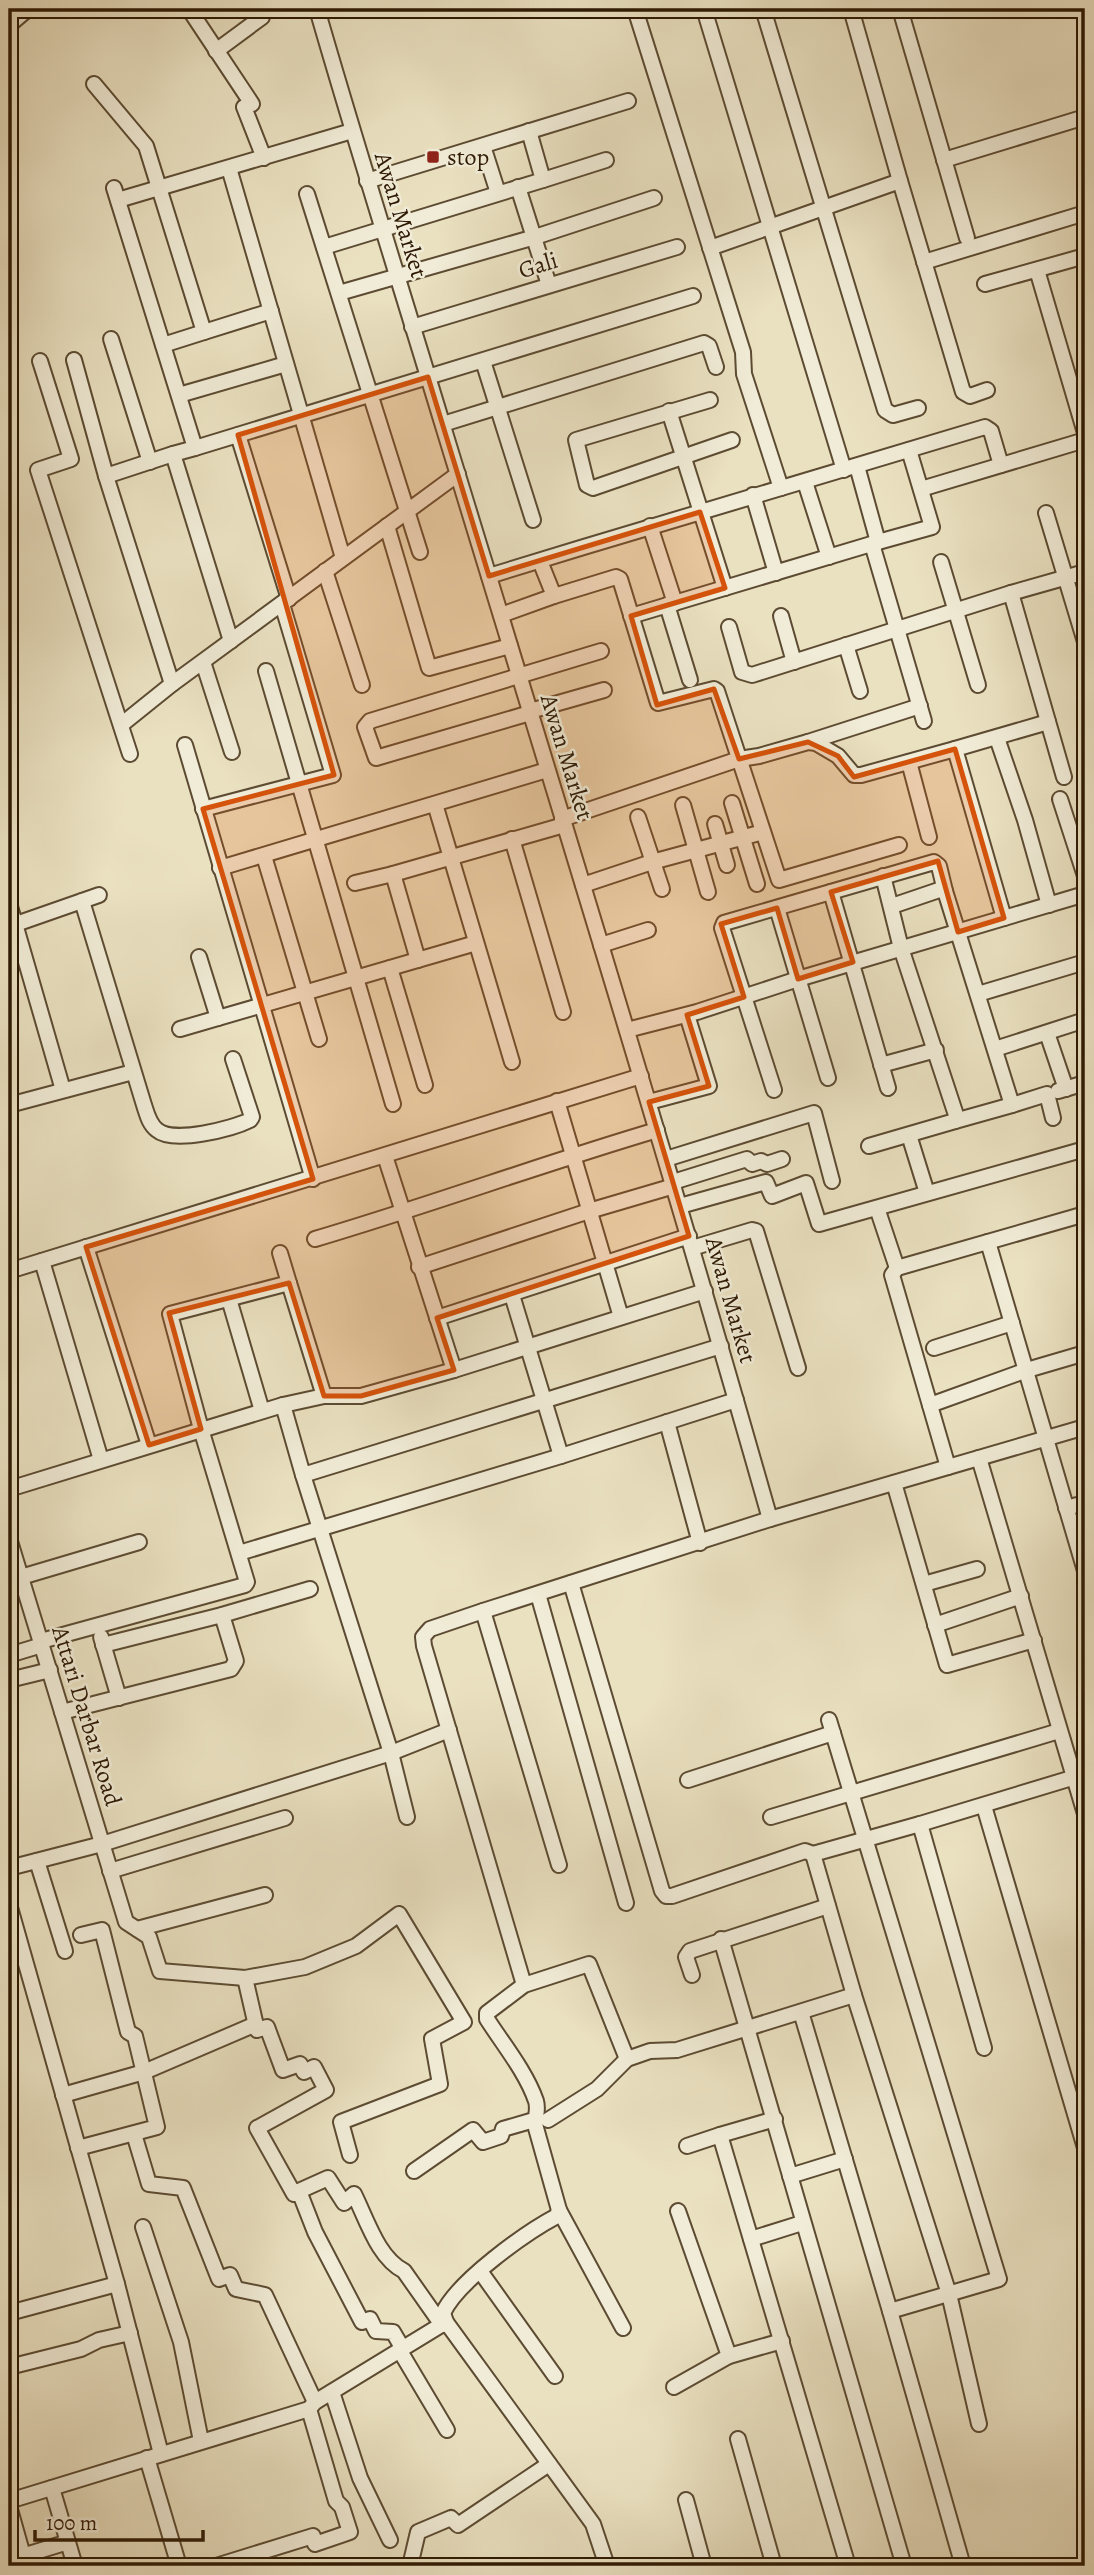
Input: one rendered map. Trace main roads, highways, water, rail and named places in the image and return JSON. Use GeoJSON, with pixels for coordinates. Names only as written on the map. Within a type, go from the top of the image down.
{"type":"FeatureCollection","features":[{"type":"Feature","properties":{"kind":"place","name":"stop"},"geometry":{"type":"Point","coordinates":[433,157]}}]}
